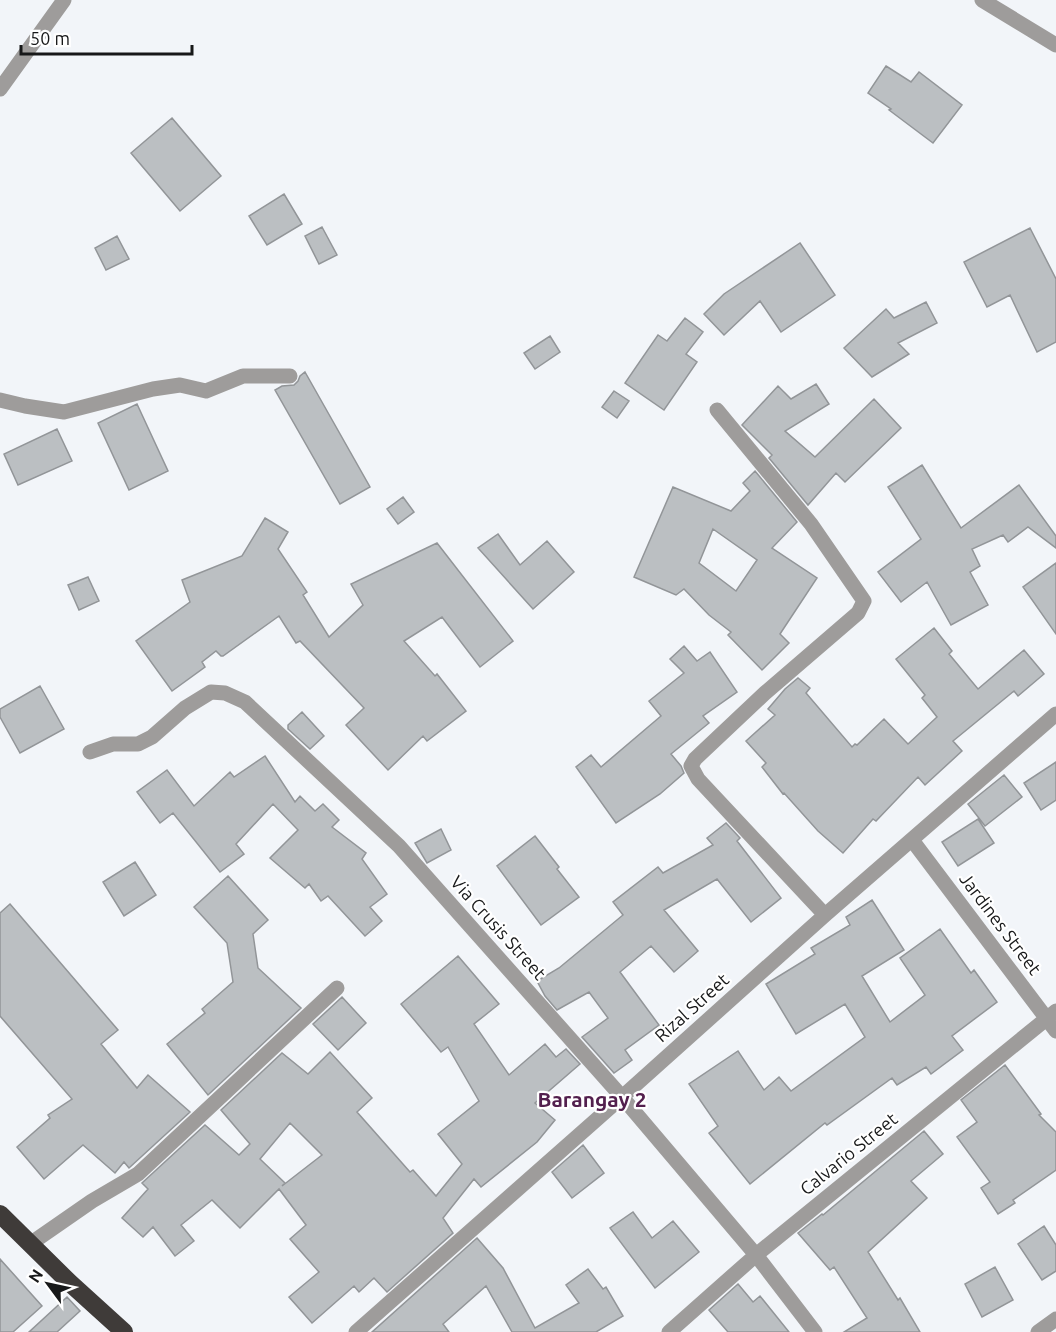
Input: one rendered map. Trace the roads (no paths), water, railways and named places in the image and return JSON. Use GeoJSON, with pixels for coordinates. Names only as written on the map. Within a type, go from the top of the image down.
{"type":"FeatureCollection","features":[{"type":"Feature","properties":{"kind":"highway"},"geometry":{"type":"LineString","coordinates":[[0,1214],[124,1332]]}},
{"type":"Feature","properties":{"kind":"street"},"geometry":{"type":"LineString","coordinates":[[0,89],[64,0]]}},
{"type":"Feature","properties":{"kind":"street"},"geometry":{"type":"LineString","coordinates":[[982,0],[1056,45]]}},
{"type":"Feature","properties":{"kind":"street"},"geometry":{"type":"LineString","coordinates":[[0,400],[64,412],[153,389],[180,385],[206,392],[243,376],[290,376]]}},
{"type":"Feature","properties":{"kind":"street"},"geometry":{"type":"LineString","coordinates":[[717,410],[811,525],[864,601],[858,613],[765,693],[695,759],[691,766],[698,779],[825,915]]}},
{"type":"Feature","properties":{"kind":"street","name":"Via Crusis Street"},"geometry":{"type":"LineString","coordinates":[[90,752],[113,744],[138,744],[152,737],[185,708],[211,692],[225,693],[245,702],[399,846],[622,1097],[756,1255],[815,1332]]}},
{"type":"Feature","properties":{"kind":"street","name":"Rizal Street"},"geometry":{"type":"LineString","coordinates":[[356,1332],[825,915],[1056,714]]}},
{"type":"Feature","properties":{"kind":"street","name":"Jardines Street"},"geometry":{"type":"LineString","coordinates":[[912,840],[1053,1020]]}},
{"type":"Feature","properties":{"kind":"street"},"geometry":{"type":"LineString","coordinates":[[30,1244],[92,1201],[138,1174],[337,988]]}},
{"type":"Feature","properties":{"kind":"street","name":"Calvario Street"},"geometry":{"type":"LineString","coordinates":[[669,1332],[756,1255],[1053,1020]]}},
{"type":"Feature","properties":{"kind":"street"},"geometry":{"type":"LineString","coordinates":[[1038,1332],[1056,1319]]}},
{"type":"Feature","properties":{"kind":"district","name":"Barangay 2"},"geometry":{"type":"Point","coordinates":[592,1100]}}]}
